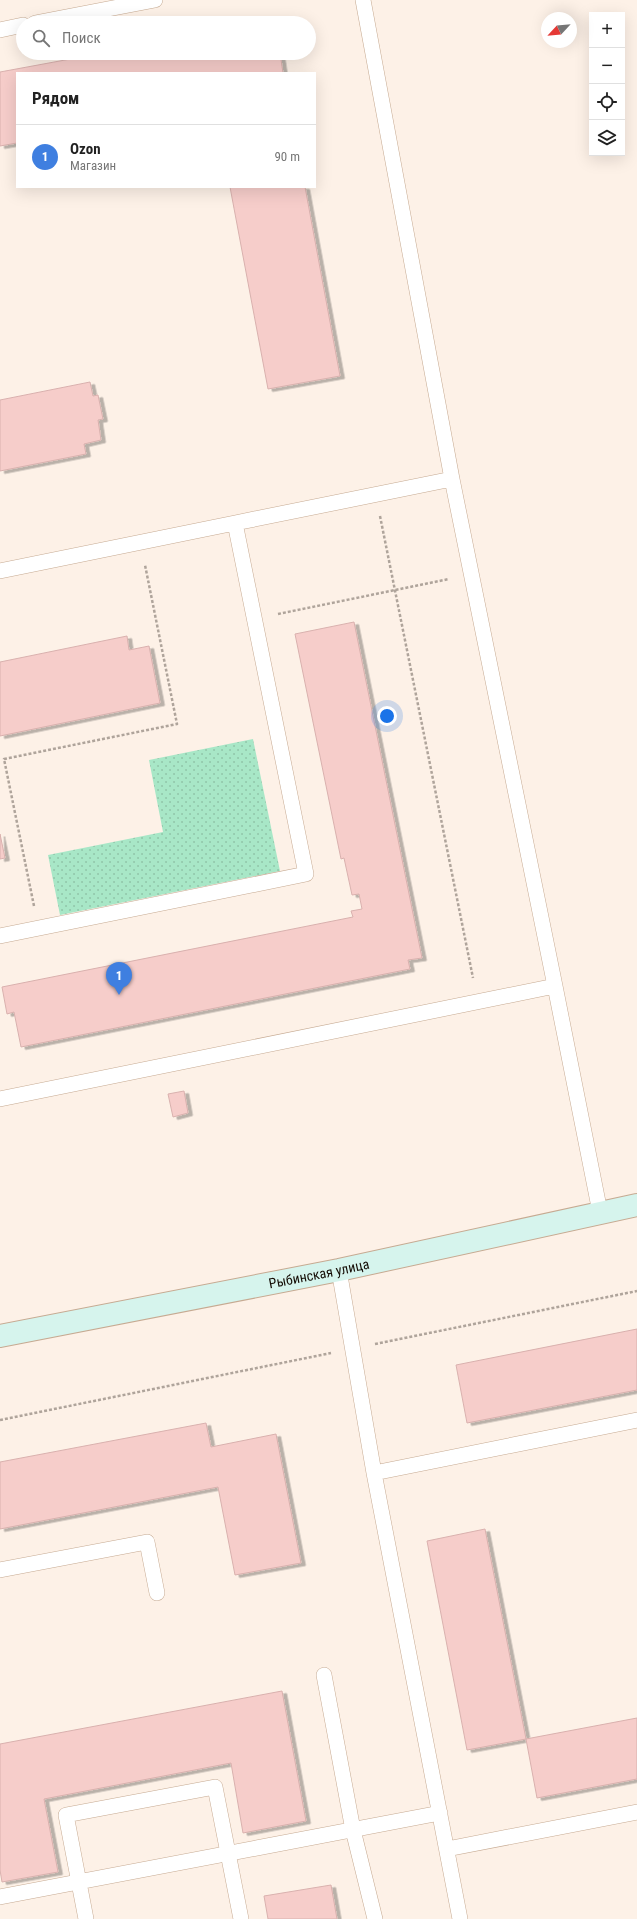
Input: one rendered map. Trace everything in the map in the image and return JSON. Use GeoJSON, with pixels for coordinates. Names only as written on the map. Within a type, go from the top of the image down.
{"type":"FeatureCollection","features":[{"type":"Feature","properties":{"kind":"main road","name":"Рыбинская улица"},"geometry":{"type":"LineString","coordinates":[[0,1336],[339,1270],[637,1205]]}},
{"type":"Feature","properties":{"kind":"lane"},"geometry":{"type":"LineString","coordinates":[[72,16],[155,0]]}},
{"type":"Feature","properties":{"kind":"lane"},"geometry":{"type":"LineString","coordinates":[[363,0],[452,479],[600,1212]]}},
{"type":"Feature","properties":{"kind":"lane"},"geometry":{"type":"LineString","coordinates":[[0,30],[16,27]]}},
{"type":"Feature","properties":{"kind":"lane"},"geometry":{"type":"LineString","coordinates":[[0,571],[452,479]]}},
{"type":"Feature","properties":{"kind":"lane"},"geometry":{"type":"LineString","coordinates":[[0,936],[306,874],[235,523]]}},
{"type":"Feature","properties":{"kind":"lane"},"geometry":{"type":"LineString","coordinates":[[0,1099],[555,986]]}},
{"type":"Feature","properties":{"kind":"lane"},"geometry":{"type":"LineString","coordinates":[[339,1270],[374,1473],[460,1919]]}},
{"type":"Feature","properties":{"kind":"lane"},"geometry":{"type":"LineString","coordinates":[[374,1473],[637,1420]]}},
{"type":"Feature","properties":{"kind":"lane"},"geometry":{"type":"LineString","coordinates":[[0,1570],[147,1542],[157,1593]]}},
{"type":"Feature","properties":{"kind":"lane"},"geometry":{"type":"LineString","coordinates":[[324,1675],[353,1830],[375,1919]]}},
{"type":"Feature","properties":{"kind":"lane"},"geometry":{"type":"LineString","coordinates":[[86,1919],[66,1815],[216,1787],[241,1919]]}},
{"type":"Feature","properties":{"kind":"lane"},"geometry":{"type":"LineString","coordinates":[[447,1849],[637,1812]]}},
{"type":"Feature","properties":{"kind":"lane"},"geometry":{"type":"LineString","coordinates":[[0,1897],[440,1813]]}},
{"type":"Feature","properties":{"kind":"path"},"geometry":{"type":"LineString","coordinates":[[375,495],[478,1002]]}},
{"type":"Feature","properties":{"kind":"path"},"geometry":{"type":"LineString","coordinates":[[38,928],[4,759],[177,724],[140,542]]}},
{"type":"Feature","properties":{"kind":"path"},"geometry":{"type":"LineString","coordinates":[[254,618],[472,575]]}},
{"type":"Feature","properties":{"kind":"path"},"geometry":{"type":"LineString","coordinates":[[0,1420],[637,1291]]}},
{"type":"Feature","properties":{"kind":"green space"},"geometry":{"type":"Polygon","coordinates":[[[253,739],[280,871],[60,915],[48,855],[163,832],[149,760],[253,739]]]}},
{"type":"Feature","properties":{"kind":"building"},"geometry":{"type":"Polygon","coordinates":[[[65,60],[281,60],[283,72],[16,72],[16,143],[0,146],[0,72],[65,60]]]}},
{"type":"Feature","properties":{"kind":"building"},"geometry":{"type":"Polygon","coordinates":[[[230,188],[305,188],[340,376],[268,389],[230,188]]]}},
{"type":"Feature","properties":{"kind":"building"},"geometry":{"type":"Polygon","coordinates":[[[90,382],[93,396],[98,395],[103,419],[98,420],[101,440],[84,444],[86,454],[0,471],[0,400],[90,382]]]}},
{"type":"Feature","properties":{"kind":"building"},"geometry":{"type":"Polygon","coordinates":[[[354,622],[422,958],[408,960],[410,969],[21,1047],[14,1012],[7,1014],[2,987],[353,917],[351,911],[362,909],[359,894],[352,895],[344,858],[341,859],[295,634],[354,622]]]}},
{"type":"Feature","properties":{"kind":"building"},"geometry":{"type":"Polygon","coordinates":[[[127,636],[129,650],[149,646],[160,703],[0,736],[0,662],[127,636]]]}},
{"type":"Feature","properties":{"kind":"building"},"geometry":{"type":"Polygon","coordinates":[[[0,834],[5,858],[0,859],[0,834]]]}},
{"type":"Feature","properties":{"kind":"building"},"geometry":{"type":"Polygon","coordinates":[[[184,1091],[188,1113],[173,1117],[168,1094],[184,1091]]]}},
{"type":"Feature","properties":{"kind":"building"},"geometry":{"type":"Polygon","coordinates":[[[637,1329],[637,1390],[467,1423],[456,1365],[637,1329]]]}},
{"type":"Feature","properties":{"kind":"building"},"geometry":{"type":"Polygon","coordinates":[[[206,1423],[211,1447],[276,1434],[301,1563],[235,1575],[218,1487],[0,1529],[0,1462],[206,1423]]]}},
{"type":"Feature","properties":{"kind":"building"},"geometry":{"type":"Polygon","coordinates":[[[485,1529],[526,1739],[467,1750],[427,1541],[485,1529]]]}},
{"type":"Feature","properties":{"kind":"building"},"geometry":{"type":"Polygon","coordinates":[[[282,1691],[306,1821],[243,1833],[231,1763],[44,1799],[58,1872],[2,1882],[0,1870],[0,1744],[282,1691]]]}},
{"type":"Feature","properties":{"kind":"building"},"geometry":{"type":"Polygon","coordinates":[[[637,1718],[637,1779],[537,1798],[526,1739],[637,1718]]]}},
{"type":"Feature","properties":{"kind":"building"},"geometry":{"type":"Polygon","coordinates":[[[331,1885],[337,1919],[268,1919],[264,1896],[331,1885]]]}},
{"type":"Feature","properties":{"kind":"place","name":"Ozon"},"geometry":{"type":"Point","coordinates":[119,995]}}]}
